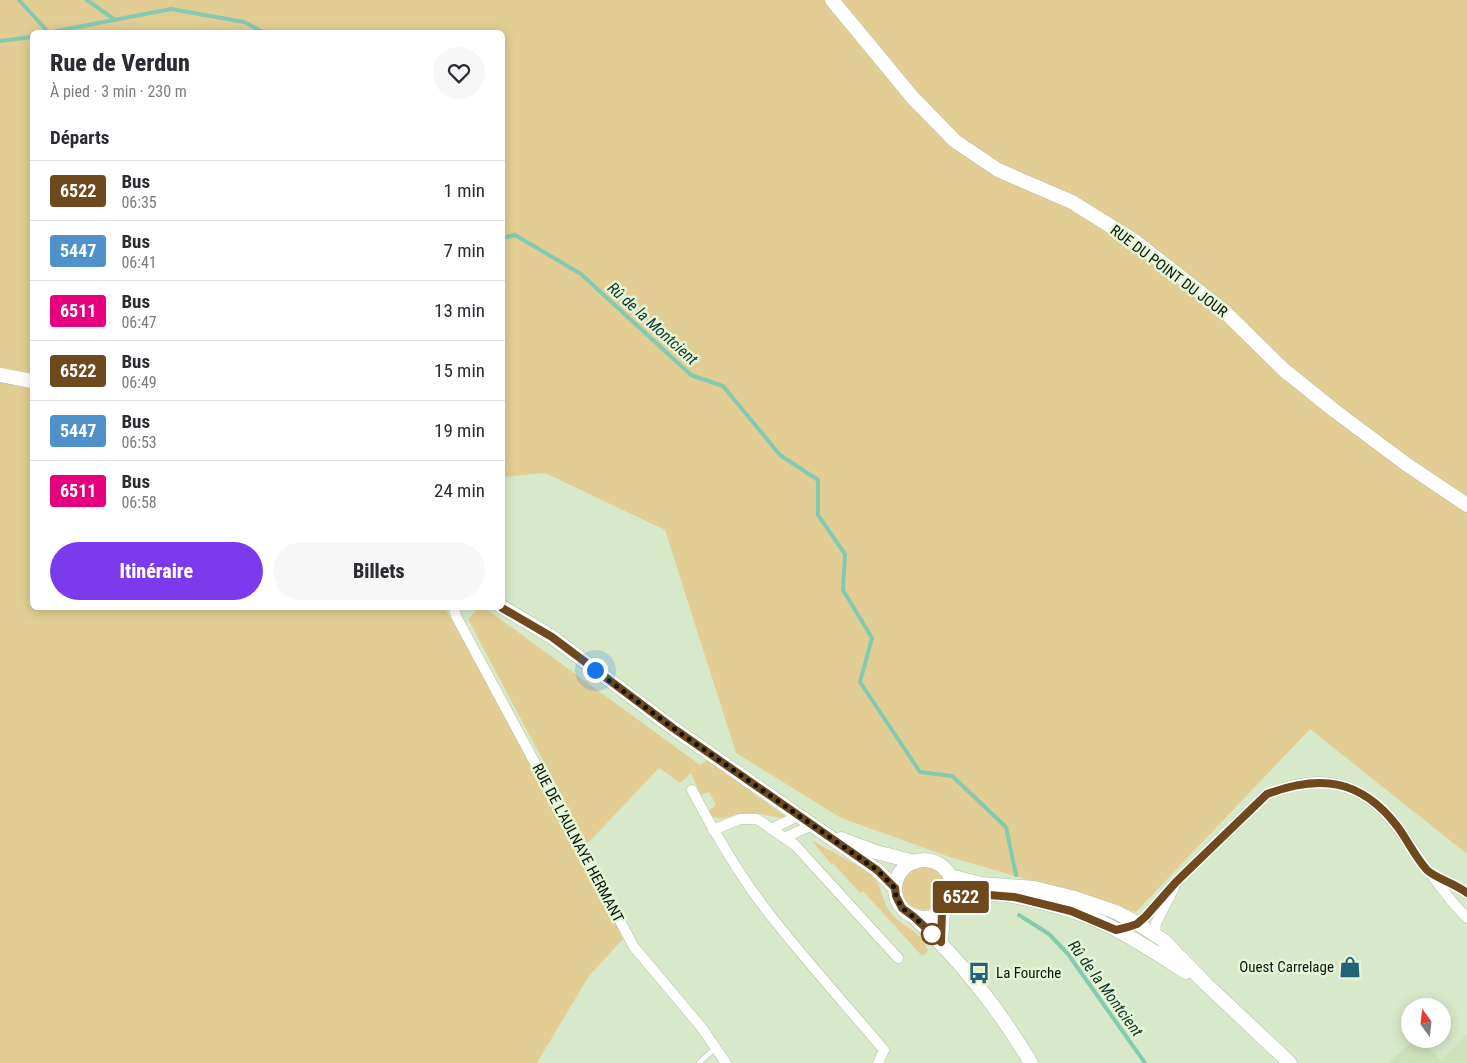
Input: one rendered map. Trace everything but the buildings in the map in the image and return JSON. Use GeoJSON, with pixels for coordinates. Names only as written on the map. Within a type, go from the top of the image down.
{"type":"FeatureCollection","features":[{"type":"Feature","properties":{"kind":"main road","name":"RUE DU POINT DU JOUR"},"geometry":{"type":"LineString","coordinates":[[832,0],[913,98],[955,141],[998,170],[1072,202],[1136,242],[1224,311],[1284,370],[1335,411],[1406,464],[1467,505]]}},
{"type":"Feature","properties":{"kind":"main road"},"geometry":{"type":"LineString","coordinates":[[0,375],[30,381]]}},
{"type":"Feature","properties":{"kind":"main road"},"geometry":{"type":"LineString","coordinates":[[505,610],[552,637],[673,728],[877,870],[895,888]]}},
{"type":"Feature","properties":{"kind":"main road"},"geometry":{"type":"LineString","coordinates":[[818,829],[876,852],[915,862]]}},
{"type":"Feature","properties":{"kind":"main road"},"geometry":{"type":"LineString","coordinates":[[914,917],[924,919],[934,917],[942,912],[952,899],[954,891],[950,876],[939,864],[923,860],[907,866],[897,880],[896,896],[902,908],[941,942],[993,1004],[1031,1063]]}},
{"type":"Feature","properties":{"kind":"main road"},"geometry":{"type":"LineString","coordinates":[[950,876],[981,884],[1034,888],[1075,898],[1116,912],[1163,940],[1206,984],[1290,1063]]}},
{"type":"Feature","properties":{"kind":"main road"},"geometry":{"type":"LineString","coordinates":[[952,899],[976,894],[1014,897],[1071,911],[1116,930],[1206,984]]}},
{"type":"Feature","properties":{"kind":"main road"},"geometry":{"type":"LineString","coordinates":[[941,942],[942,912]]}},
{"type":"Feature","properties":{"kind":"street","name":"RUE DE L'AULNAYE HERMANT"},"geometry":{"type":"LineString","coordinates":[[454,610],[634,947],[716,1047],[726,1063]]}},
{"type":"Feature","properties":{"kind":"street"},"geometry":{"type":"LineString","coordinates":[[1116,930],[1137,924],[1146,916],[1176,882],[1267,794],[1287,787],[1314,782],[1330,782],[1365,795],[1385,812],[1397,825],[1451,902],[1467,918]]}},
{"type":"Feature","properties":{"kind":"street"},"geometry":{"type":"LineString","coordinates":[[692,790],[713,830],[770,915],[884,1050],[878,1063]]}},
{"type":"Feature","properties":{"kind":"street"},"geometry":{"type":"LineString","coordinates":[[771,829],[798,816]]}},
{"type":"Feature","properties":{"kind":"street"},"geometry":{"type":"LineString","coordinates":[[713,830],[740,819],[757,819],[795,845],[898,958]]}},
{"type":"Feature","properties":{"kind":"street"},"geometry":{"type":"LineString","coordinates":[[784,838],[818,829]]}},
{"type":"Feature","properties":{"kind":"street"},"geometry":{"type":"LineString","coordinates":[[1155,935],[1156,923],[1170,898],[1176,882]]}},
{"type":"Feature","properties":{"kind":"lane"},"geometry":{"type":"LineString","coordinates":[[1428,871],[1458,886],[1467,893]]}},
{"type":"Feature","properties":{"kind":"lane"},"geometry":{"type":"LineString","coordinates":[[1458,886],[1467,888]]}},
{"type":"Feature","properties":{"kind":"lane"},"geometry":{"type":"LineString","coordinates":[[699,1063],[716,1047]]}},
{"type":"Feature","properties":{"kind":"shaded area"},"geometry":{"type":"Polygon","coordinates":[[[0,0],[1467,0],[1467,854],[1310,729],[1136,912],[947,856],[841,818],[736,753],[665,530],[545,473],[505,477],[505,30],[30,30],[30,610],[446,610],[583,854],[623,939],[589,976],[537,1063],[0,1063],[0,0]]]}},
{"type":"Feature","properties":{"kind":"shaded area"},"geometry":{"type":"Polygon","coordinates":[[[476,610],[488,610],[700,765],[707,760],[785,816],[783,818],[748,813],[726,818],[716,818],[708,811],[716,805],[709,792],[701,795],[691,773],[680,783],[659,768],[587,844],[468,619],[476,610]]]}},
{"type":"Feature","properties":{"kind":"shaded area"},"geometry":{"type":"Polygon","coordinates":[[[811,840],[869,872],[877,882],[891,913],[921,938],[928,951],[922,956],[863,891],[860,893],[833,863],[831,864],[811,840]]]}},
{"type":"Feature","properties":{"kind":"shaded area"},"geometry":{"type":"Polygon","coordinates":[[[920,866],[928,866],[940,872],[946,888],[940,904],[928,910],[920,910],[908,904],[902,892],[902,884],[908,872],[920,866]]]}},
{"type":"Feature","properties":{"kind":"shaded area"},"geometry":{"type":"Polygon","coordinates":[[[1467,1034],[1467,1063],[1388,1063],[1405,1048],[1428,1048],[1441,1060],[1467,1034]]]}},
{"type":"Feature","properties":{"kind":"waterway","name":"Rû de la Montcient"},"geometry":{"type":"LineString","coordinates":[[19,0],[46,30]]}},
{"type":"Feature","properties":{"kind":"waterway"},"geometry":{"type":"LineString","coordinates":[[87,0],[115,20]]}},
{"type":"Feature","properties":{"kind":"waterway","name":"Rû de la Montcient"},"geometry":{"type":"LineString","coordinates":[[62,30],[171,9],[244,22],[259,30]]}},
{"type":"Feature","properties":{"kind":"waterway"},"geometry":{"type":"LineString","coordinates":[[0,41],[30,37]]}},
{"type":"Feature","properties":{"kind":"waterway","name":"Rû de la Montcient"},"geometry":{"type":"LineString","coordinates":[[505,237],[515,235],[581,274],[691,375],[723,386],[780,455],[818,480],[818,515],[845,554],[843,590],[872,638],[860,682],[920,772],[952,776],[1006,827],[1016,875]]}},
{"type":"Feature","properties":{"kind":"waterway","name":"Rû de la Montcient"},"geometry":{"type":"LineString","coordinates":[[1019,915],[1049,934],[1068,954],[1145,1063]]}},
{"type":"Feature","properties":{"kind":"bus line","name":"6522"},"geometry":{"type":"LineString","coordinates":[[505,610],[552,637],[673,728],[877,870],[895,888],[898,902],[902,908],[941,942],[942,912],[952,899],[976,894],[1014,897],[1071,911],[1116,930],[1137,924],[1176,882],[1267,794],[1287,787],[1314,782],[1330,782],[1365,795],[1397,825],[1428,871],[1458,886],[1467,893]]}},
{"type":"Feature","properties":{"kind":"place","name":"Ouest Carrelage"},"geometry":{"type":"Point","coordinates":[1350,967]}},
{"type":"Feature","properties":{"kind":"place","name":"La Fourche"},"geometry":{"type":"Point","coordinates":[979,973]}},
{"type":"Feature","properties":{"kind":"route"},"geometry":{"type":"LineString","coordinates":[[595,670],[673,728],[877,870],[895,888],[898,902],[902,908],[932,934]]}}]}
